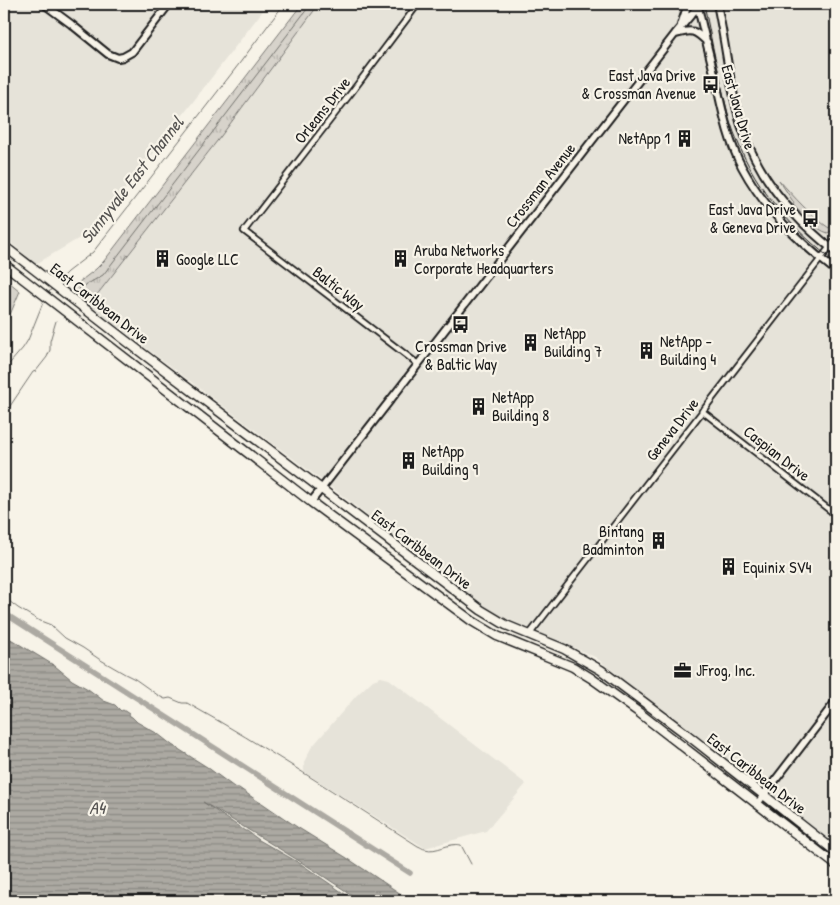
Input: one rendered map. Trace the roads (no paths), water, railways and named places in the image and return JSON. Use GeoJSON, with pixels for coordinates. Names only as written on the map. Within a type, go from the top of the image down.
{"type":"FeatureCollection","features":[{"type":"Feature","properties":{"kind":"main road","name":"East Caribbean Drive"},"geometry":{"type":"LineString","coordinates":[[4,246],[481,610],[506,625],[564,649],[601,670],[685,733],[836,852]]}},
{"type":"Feature","properties":{"kind":"main road","name":"East Caribbean Drive"},"geometry":{"type":"LineString","coordinates":[[4,264],[311,502],[472,621],[498,636],[556,660],[591,678],[637,711],[836,865]]}},
{"type":"Feature","properties":{"kind":"street"},"geometry":{"type":"LineString","coordinates":[[44,4],[108,54],[118,58],[132,52],[169,4]]}},
{"type":"Feature","properties":{"kind":"street","name":"Orleans Drive"},"geometry":{"type":"LineString","coordinates":[[244,230],[418,4]]}},
{"type":"Feature","properties":{"kind":"street"},"geometry":{"type":"LineString","coordinates":[[688,4],[677,32],[694,31],[707,42]]}},
{"type":"Feature","properties":{"kind":"street","name":"East Java Drive"},"geometry":{"type":"LineString","coordinates":[[717,4],[736,102],[750,147],[768,181],[787,207],[817,238],[836,252]]}},
{"type":"Feature","properties":{"kind":"street","name":"Crossman Avenue"},"geometry":{"type":"LineString","coordinates":[[311,502],[699,5]]}},
{"type":"Feature","properties":{"kind":"street","name":"East Java Drive"},"geometry":{"type":"LineString","coordinates":[[699,5],[729,133],[742,166],[756,190],[789,231],[836,271]]}},
{"type":"Feature","properties":{"kind":"street","name":"Baltic Way"},"geometry":{"type":"LineString","coordinates":[[244,230],[418,364]]}},
{"type":"Feature","properties":{"kind":"street","name":"Geneva Drive"},"geometry":{"type":"LineString","coordinates":[[529,635],[836,239]]}},
{"type":"Feature","properties":{"kind":"street","name":"Caspian Drive"},"geometry":{"type":"LineString","coordinates":[[702,411],[836,515]]}},
{"type":"Feature","properties":{"kind":"street"},"geometry":{"type":"LineString","coordinates":[[756,804],[836,701]]}},
{"type":"Feature","properties":{"kind":"water","name":"A4"},"geometry":{"type":"Polygon","coordinates":[[[4,635],[55,666],[72,680],[104,701],[115,705],[121,711],[123,710],[137,722],[158,734],[234,787],[239,788],[406,898],[410,897],[413,901],[361,901],[203,802],[259,840],[301,864],[355,901],[4,901],[4,635]]]}},
{"type":"Feature","properties":{"kind":"waterway","name":"Sunnyvale East Channel"},"geometry":{"type":"LineString","coordinates":[[56,283],[93,252],[284,4]]}},
{"type":"Feature","properties":{"kind":"waterway"},"geometry":{"type":"LineString","coordinates":[[79,289],[103,275],[311,4]]}},
{"type":"Feature","properties":{"kind":"waterway","name":"Sunnyvale East Channel"},"geometry":{"type":"LineString","coordinates":[[47,295],[52,288]]}},
{"type":"Feature","properties":{"kind":"waterway","name":"Sunnyvale East Channel"},"geometry":{"type":"LineString","coordinates":[[4,370],[28,340],[44,300]]}},
{"type":"Feature","properties":{"kind":"waterway"},"geometry":{"type":"LineString","coordinates":[[4,415],[33,372],[36,371],[47,357],[56,321]]}},
{"type":"Feature","properties":{"kind":"waterway"},"geometry":{"type":"LineString","coordinates":[[4,595],[18,608],[38,620],[51,625],[65,638],[135,679],[159,696],[187,703],[246,737],[423,849],[429,850],[456,844],[461,845],[471,864]]}},
{"type":"Feature","properties":{"kind":"waterway"},"geometry":{"type":"LineString","coordinates":[[4,613],[410,873]]}},
{"type":"Feature","properties":{"kind":"tram line"},"geometry":{"type":"LineString","coordinates":[[704,4],[729,116],[745,159],[766,193],[791,223],[836,263]]}},
{"type":"Feature","properties":{"kind":"place","name":"East Java Drive & Crossman Avenue"},"geometry":{"type":"Point","coordinates":[710,84]}},
{"type":"Feature","properties":{"kind":"place","name":"NetApp 1"},"geometry":{"type":"Point","coordinates":[684,138]}},
{"type":"Feature","properties":{"kind":"place","name":"East Java Drive & Geneva Drive"},"geometry":{"type":"Point","coordinates":[810,218]}},
{"type":"Feature","properties":{"kind":"place","name":"Google LLC"},"geometry":{"type":"Point","coordinates":[162,259]}},
{"type":"Feature","properties":{"kind":"place","name":"Aruba Networks Corporate Headquarters"},"geometry":{"type":"Point","coordinates":[400,259]}},
{"type":"Feature","properties":{"kind":"place","name":"Crossman Drive & Baltic Way"},"geometry":{"type":"Point","coordinates":[461,324]}},
{"type":"Feature","properties":{"kind":"place","name":"NetApp Building 7"},"geometry":{"type":"Point","coordinates":[530,342]}},
{"type":"Feature","properties":{"kind":"place","name":"NetApp - Building 4"},"geometry":{"type":"Point","coordinates":[646,350]}},
{"type":"Feature","properties":{"kind":"place","name":"NetApp Building 8"},"geometry":{"type":"Point","coordinates":[478,406]}},
{"type":"Feature","properties":{"kind":"place","name":"NetApp Building 9"},"geometry":{"type":"Point","coordinates":[408,460]}},
{"type":"Feature","properties":{"kind":"place","name":"Bintang Badminton"},"geometry":{"type":"Point","coordinates":[658,540]}},
{"type":"Feature","properties":{"kind":"place","name":"Equinix SV4"},"geometry":{"type":"Point","coordinates":[729,567]}},
{"type":"Feature","properties":{"kind":"place","name":"JFrog, Inc."},"geometry":{"type":"Point","coordinates":[682,670]}}]}
